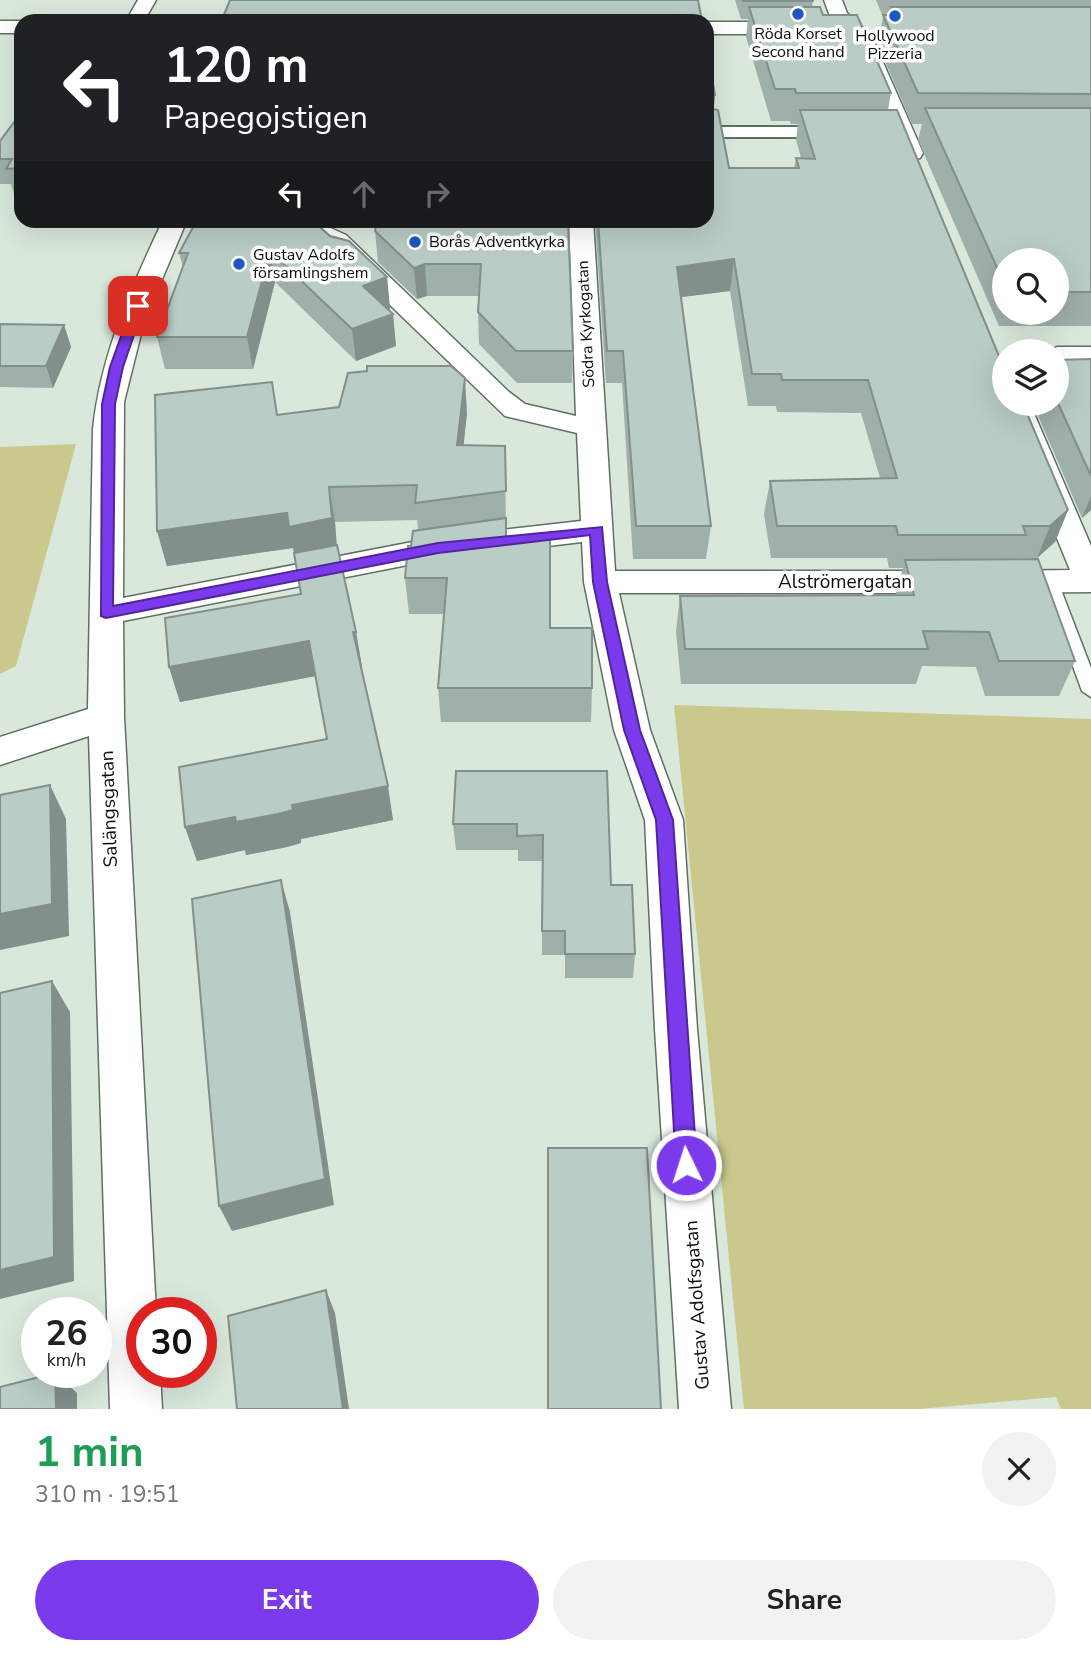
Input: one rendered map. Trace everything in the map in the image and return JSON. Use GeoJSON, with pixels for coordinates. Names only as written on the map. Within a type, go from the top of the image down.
{"type":"FeatureCollection","features":[{"type":"Feature","properties":{"kind":"street"},"geometry":{"type":"LineString","coordinates":[[833,0],[838,15],[862,35],[923,180]]}},
{"type":"Feature","properties":{"kind":"street"},"geometry":{"type":"LineString","coordinates":[[714,28],[883,28]]}},
{"type":"Feature","properties":{"kind":"street"},"geometry":{"type":"LineString","coordinates":[[714,132],[850,132]]}},
{"type":"Feature","properties":{"kind":"street","name":"Salängsgatan"},"geometry":{"type":"LineString","coordinates":[[136,1409],[106,717],[108,404],[116,367],[146,286],[171,228]]}},
{"type":"Feature","properties":{"kind":"street"},"geometry":{"type":"LineString","coordinates":[[314,228],[337,240],[499,398],[515,410],[591,427]]}},
{"type":"Feature","properties":{"kind":"street","name":"Södra Kyrkogatan"},"geometry":{"type":"LineString","coordinates":[[581,228],[591,427]]}},
{"type":"Feature","properties":{"kind":"street"},"geometry":{"type":"LineString","coordinates":[[1069,355],[1091,355]]}},
{"type":"Feature","properties":{"kind":"street"},"geometry":{"type":"LineString","coordinates":[[1021,416],[1090,581]]}},
{"type":"Feature","properties":{"kind":"street","name":"Gustav Adolfsgatan"},"geometry":{"type":"LineString","coordinates":[[591,427],[600,582],[632,730],[664,820],[676,1029],[705,1409]]}},
{"type":"Feature","properties":{"kind":"street"},"geometry":{"type":"LineString","coordinates":[[106,613],[438,548],[597,530]]}},
{"type":"Feature","properties":{"kind":"street","name":"Alströmergatan"},"geometry":{"type":"LineString","coordinates":[[600,582],[1090,581]]}},
{"type":"Feature","properties":{"kind":"street"},"geometry":{"type":"LineString","coordinates":[[0,751],[106,717]]}},
{"type":"Feature","properties":{"kind":"lane"},"geometry":{"type":"LineString","coordinates":[[1050,582],[1091,691]]}},
{"type":"Feature","properties":{"kind":"shaded area"},"geometry":{"type":"Polygon","coordinates":[[[76,444],[16,666],[0,674],[0,447],[76,444]]]}},
{"type":"Feature","properties":{"kind":"shaded area"},"geometry":{"type":"Polygon","coordinates":[[[674,705],[1091,719],[1091,1409],[1061,1409],[1056,1397],[919,1409],[744,1409],[674,705]]]}},
{"type":"Feature","properties":{"kind":"building"},"geometry":{"type":"Polygon","coordinates":[[[230,0],[698,0],[701,14],[224,14],[230,0]]]}},
{"type":"Feature","properties":{"kind":"building"},"geometry":{"type":"Polygon","coordinates":[[[813,0],[813,1],[743,1],[813,0]]]}},
{"type":"Feature","properties":{"kind":"building"},"geometry":{"type":"Polygon","coordinates":[[[749,7],[820,7],[823,15],[857,15],[891,93],[796,93],[795,89],[775,89],[749,7]]]}},
{"type":"Feature","properties":{"kind":"building"},"geometry":{"type":"Polygon","coordinates":[[[891,7],[1091,7],[1091,94],[918,93],[883,15],[894,15],[891,7]]]}},
{"type":"Feature","properties":{"kind":"building"},"geometry":{"type":"Polygon","coordinates":[[[925,108],[1091,108],[1091,292],[1069,292],[1069,248],[992,248],[992,256],[925,108]]]}},
{"type":"Feature","properties":{"kind":"building"},"geometry":{"type":"Polygon","coordinates":[[[714,109],[718,110],[729,168],[799,168],[796,158],[815,159],[800,110],[897,110],[992,339],[992,416],[1028,416],[1068,510],[1050,526],[1023,526],[1026,535],[898,535],[896,526],[777,526],[770,481],[897,478],[868,380],[782,380],[781,374],[752,374],[734,259],[677,267],[711,526],[636,526],[623,351],[607,351],[599,228],[714,228],[714,109]]]}},
{"type":"Feature","properties":{"kind":"building"},"geometry":{"type":"Polygon","coordinates":[[[14,122],[14,168],[6,169],[12,159],[0,159],[0,141],[14,122]]]}},
{"type":"Feature","properties":{"kind":"building"},"geometry":{"type":"Polygon","coordinates":[[[193,228],[321,228],[330,236],[349,241],[387,277],[363,286],[393,314],[352,329],[270,251],[247,337],[157,337],[188,253],[179,253],[193,228]]]}},
{"type":"Feature","properties":{"kind":"building"},"geometry":{"type":"Polygon","coordinates":[[[376,228],[568,228],[573,351],[516,351],[478,312],[481,264],[425,264],[414,268],[375,231],[376,228]]]}},
{"type":"Feature","properties":{"kind":"building"},"geometry":{"type":"Polygon","coordinates":[[[0,324],[64,325],[46,366],[0,366],[0,324]]]}},
{"type":"Feature","properties":{"kind":"building"},"geometry":{"type":"Polygon","coordinates":[[[1091,359],[1091,476],[1064,416],[1069,416],[1069,360],[1091,359]]]}},
{"type":"Feature","properties":{"kind":"building"},"geometry":{"type":"Polygon","coordinates":[[[367,366],[451,366],[465,378],[457,445],[505,446],[506,491],[415,503],[417,485],[329,487],[332,518],[289,527],[287,513],[157,531],[155,395],[272,382],[277,415],[339,407],[348,373],[367,371],[367,366]]]}},
{"type":"Feature","properties":{"kind":"building"},"geometry":{"type":"Polygon","coordinates":[[[506,518],[506,538],[550,538],[550,628],[592,628],[592,688],[438,688],[447,578],[405,578],[408,546],[411,546],[413,531],[506,518]]]}},
{"type":"Feature","properties":{"kind":"building"},"geometry":{"type":"Polygon","coordinates":[[[337,545],[356,632],[353,632],[388,786],[292,805],[293,810],[278,814],[236,822],[235,817],[185,827],[179,767],[327,739],[309,641],[169,667],[165,618],[301,594],[294,553],[337,545]]]}},
{"type":"Feature","properties":{"kind":"building"},"geometry":{"type":"Polygon","coordinates":[[[1038,559],[1075,661],[999,661],[989,632],[923,631],[928,649],[685,649],[680,596],[914,595],[905,560],[1038,559]]]}},
{"type":"Feature","properties":{"kind":"building"},"geometry":{"type":"Polygon","coordinates":[[[456,771],[607,771],[611,885],[632,885],[635,954],[565,954],[565,931],[542,931],[543,835],[517,836],[517,824],[453,824],[456,771]]]}},
{"type":"Feature","properties":{"kind":"building"},"geometry":{"type":"Polygon","coordinates":[[[50,785],[52,904],[0,914],[0,795],[50,785]]]}},
{"type":"Feature","properties":{"kind":"building"},"geometry":{"type":"Polygon","coordinates":[[[281,880],[325,1179],[219,1206],[192,899],[281,880]]]}},
{"type":"Feature","properties":{"kind":"building"},"geometry":{"type":"Polygon","coordinates":[[[52,981],[54,1257],[0,1270],[0,993],[52,981]]]}},
{"type":"Feature","properties":{"kind":"building"},"geometry":{"type":"Polygon","coordinates":[[[548,1148],[647,1148],[661,1409],[548,1409],[548,1148]]]}},
{"type":"Feature","properties":{"kind":"building"},"geometry":{"type":"Polygon","coordinates":[[[326,1290],[343,1409],[237,1409],[228,1316],[326,1290]]]}},
{"type":"Feature","properties":{"kind":"building"},"geometry":{"type":"Polygon","coordinates":[[[21,1382],[21,1388],[55,1388],[56,1409],[0,1409],[0,1387],[21,1382]]]}},
{"type":"Feature","properties":{"kind":"place","name":"Röda Korset Second hand"},"geometry":{"type":"Point","coordinates":[798,14]}},
{"type":"Feature","properties":{"kind":"place","name":"Hollywood Pizzeria"},"geometry":{"type":"Point","coordinates":[895,16]}},
{"type":"Feature","properties":{"kind":"place","name":"Borås Adventkyrka"},"geometry":{"type":"Point","coordinates":[415,242]}},
{"type":"Feature","properties":{"kind":"place","name":"Gustav Adolfs församlingshem"},"geometry":{"type":"Point","coordinates":[239,264]}},
{"type":"Feature","properties":{"kind":"route"},"geometry":{"type":"LineString","coordinates":[[138,306],[116,367],[108,404],[106,613],[438,548],[489,540],[597,530],[600,582],[632,730],[664,820],[686,1165]]}}]}
